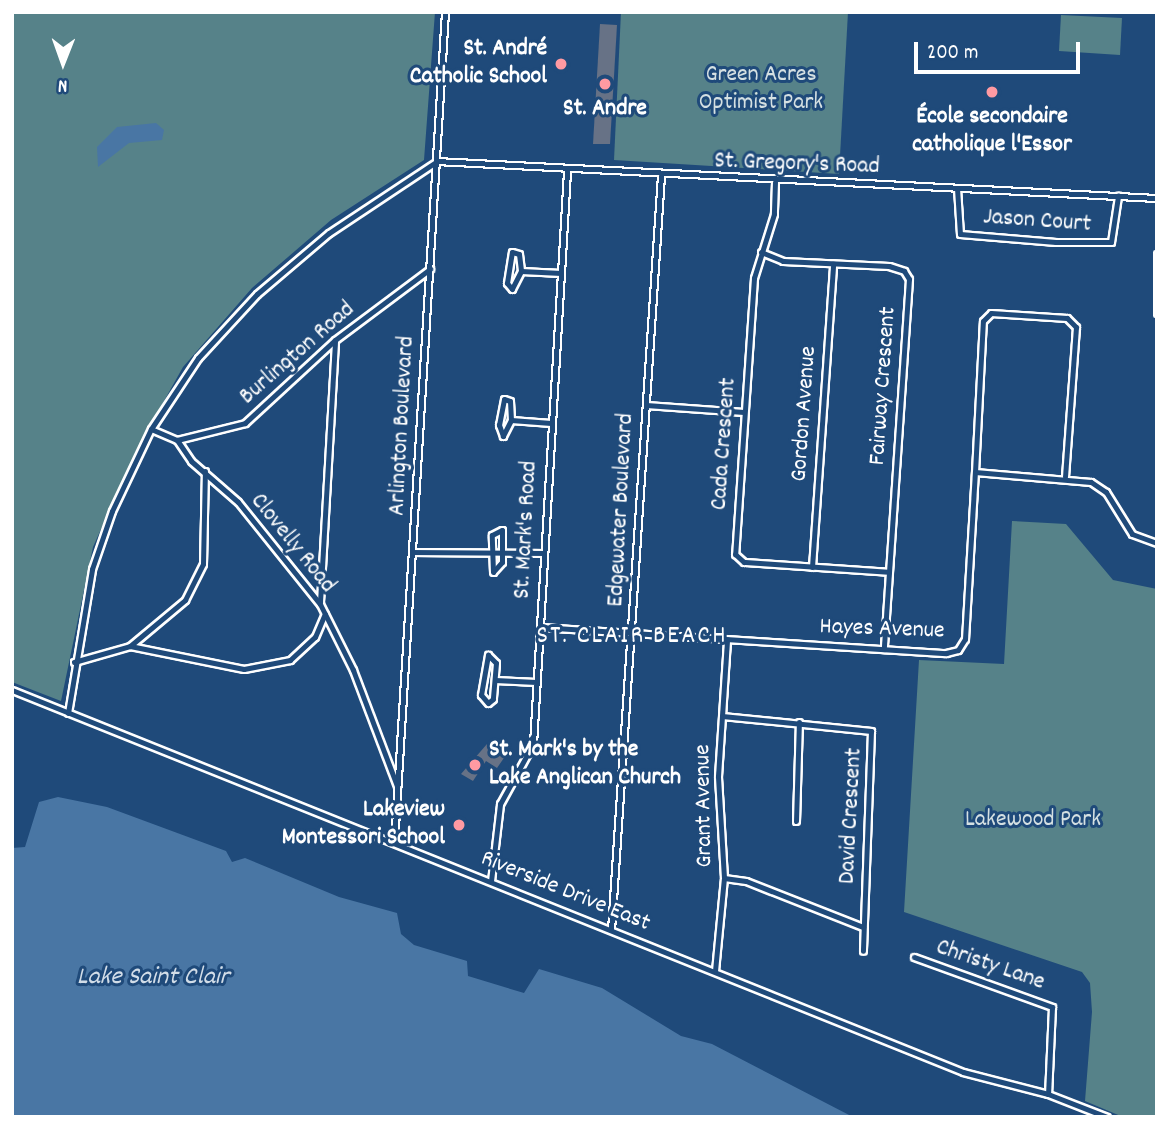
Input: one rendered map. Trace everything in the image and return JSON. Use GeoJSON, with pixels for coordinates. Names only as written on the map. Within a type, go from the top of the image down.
{"type":"FeatureCollection","features":[{"type":"Feature","properties":{"kind":"street","name":"Arlington Boulevard"},"geometry":{"type":"LineString","coordinates":[[394,843],[445,12]]}},
{"type":"Feature","properties":{"kind":"street","name":"St. Gregory's Road"},"geometry":{"type":"LineString","coordinates":[[436,161],[775,182],[1157,198]]}},
{"type":"Feature","properties":{"kind":"street"},"geometry":{"type":"LineString","coordinates":[[68,713],[74,662],[92,569],[151,429],[198,358],[257,294],[330,233],[436,161]]}},
{"type":"Feature","properties":{"kind":"street","name":"St. Mark's Road"},"geometry":{"type":"LineString","coordinates":[[491,881],[500,804],[533,744],[567,171]]}},
{"type":"Feature","properties":{"kind":"street","name":"Edgewater Boulevard"},"geometry":{"type":"LineString","coordinates":[[611,930],[661,176]]}},
{"type":"Feature","properties":{"kind":"street","name":"Cada Crescent"},"geometry":{"type":"LineString","coordinates":[[775,182],[774,214],[754,278],[736,554],[744,562],[889,572]]}},
{"type":"Feature","properties":{"kind":"street","name":"Jason Court"},"geometry":{"type":"LineString","coordinates":[[957,188],[960,234],[1056,242],[1111,242],[1118,196]]}},
{"type":"Feature","properties":{"kind":"street"},"geometry":{"type":"LineString","coordinates":[[512,252],[519,254],[520,271],[518,286],[509,288],[512,252]]}},
{"type":"Feature","properties":{"kind":"street","name":"Fairway Crescent"},"geometry":{"type":"LineString","coordinates":[[761,252],[783,261],[888,267],[904,271],[909,279],[884,649]]}},
{"type":"Feature","properties":{"kind":"street"},"geometry":{"type":"LineString","coordinates":[[1157,254],[1157,313]]}},
{"type":"Feature","properties":{"kind":"street","name":"Gordon Avenue"},"geometry":{"type":"LineString","coordinates":[[812,567],[833,264]]}},
{"type":"Feature","properties":{"kind":"street","name":"Burlington Road"},"geometry":{"type":"LineString","coordinates":[[177,440],[246,423],[335,340],[430,270]]}},
{"type":"Feature","properties":{"kind":"street"},"geometry":{"type":"LineString","coordinates":[[520,271],[561,273]]}},
{"type":"Feature","properties":{"kind":"street"},"geometry":{"type":"LineString","coordinates":[[1065,477],[1076,327],[1067,318],[991,313],[983,321],[975,472],[1065,477],[1091,482],[1106,492],[1132,534],[1157,543]]}},
{"type":"Feature","properties":{"kind":"street"},"geometry":{"type":"LineString","coordinates":[[320,604],[335,340]]}},
{"type":"Feature","properties":{"kind":"street"},"geometry":{"type":"LineString","coordinates":[[504,399],[510,401],[511,420],[509,433],[501,435],[504,399]]}},
{"type":"Feature","properties":{"kind":"street"},"geometry":{"type":"LineString","coordinates":[[646,405],[744,412]]}},
{"type":"Feature","properties":{"kind":"street"},"geometry":{"type":"LineString","coordinates":[[511,420],[551,423]]}},
{"type":"Feature","properties":{"kind":"street","name":"Clovelly Road"},"geometry":{"type":"LineString","coordinates":[[151,429],[177,440],[295,568],[320,604],[353,670],[398,790]]}},
{"type":"Feature","properties":{"kind":"street"},"geometry":{"type":"LineString","coordinates":[[74,662],[130,646],[185,600],[203,564],[205,471]]}},
{"type":"Feature","properties":{"kind":"street","name":"Hayes Avenue"},"geometry":{"type":"LineString","coordinates":[[540,627],[946,653],[962,647],[975,472]]}},
{"type":"Feature","properties":{"kind":"street"},"geometry":{"type":"LineString","coordinates":[[496,529],[503,534],[503,553],[496,572],[491,570],[489,555],[496,529]]}},
{"type":"Feature","properties":{"kind":"street"},"geometry":{"type":"LineString","coordinates":[[413,552],[489,555],[543,553]]}},
{"type":"Feature","properties":{"kind":"street"},"geometry":{"type":"LineString","coordinates":[[130,646],[151,648],[244,669],[290,660],[315,638],[325,614]]}},
{"type":"Feature","properties":{"kind":"street"},"geometry":{"type":"LineString","coordinates":[[149,632],[151,648]]}},
{"type":"Feature","properties":{"kind":"street","name":"Grant Avenue"},"geometry":{"type":"LineString","coordinates":[[715,971],[724,878],[718,776],[727,639]]}},
{"type":"Feature","properties":{"kind":"street"},"geometry":{"type":"LineString","coordinates":[[488,655],[495,657],[495,680],[492,701],[486,702],[481,695],[488,655]]}},
{"type":"Feature","properties":{"kind":"street"},"geometry":{"type":"LineString","coordinates":[[495,680],[536,682]]}},
{"type":"Feature","properties":{"kind":"street","name":"Riverside Drive East"},"geometry":{"type":"LineString","coordinates":[[12,690],[963,1072],[1048,1094],[1107,1117]]}},
{"type":"Feature","properties":{"kind":"street","name":"David Crescent"},"geometry":{"type":"LineString","coordinates":[[722,716],[865,727],[873,735],[863,951]]}},
{"type":"Feature","properties":{"kind":"street"},"geometry":{"type":"LineString","coordinates":[[796,821],[799,722]]}},
{"type":"Feature","properties":{"kind":"street","name":"David Crescent"},"geometry":{"type":"LineString","coordinates":[[724,878],[746,881],[863,928]]}},
{"type":"Feature","properties":{"kind":"street","name":"Christy Lane"},"geometry":{"type":"LineString","coordinates":[[914,957],[1052,1007],[1048,1094]]}},
{"type":"Feature","properties":{"kind":"green space"},"geometry":{"type":"Polygon","coordinates":[[[12,12],[435,12],[424,160],[331,220],[252,288],[183,367],[136,451],[93,547],[61,701],[12,682],[12,12]]]}},
{"type":"Feature","properties":{"kind":"green space","name":"Green Acres Optimist Park"},"geometry":{"type":"Polygon","coordinates":[[[621,12],[848,12],[839,174],[614,160],[621,12]]]}},
{"type":"Feature","properties":{"kind":"green space"},"geometry":{"type":"Polygon","coordinates":[[[1061,15],[1122,18],[1120,55],[1059,51],[1061,15]]]}},
{"type":"Feature","properties":{"kind":"green space","name":"Lakewood Park"},"geometry":{"type":"Polygon","coordinates":[[[1012,521],[1066,524],[1113,580],[1157,589],[1157,1117],[1123,1117],[1085,1101],[1092,1012],[1090,983],[1082,972],[904,912],[919,660],[1004,664],[1012,521]]]}},
{"type":"Feature","properties":{"kind":"water"},"geometry":{"type":"Polygon","coordinates":[[[156,123],[164,130],[162,140],[129,143],[98,167],[97,147],[117,127],[156,123]]]}},
{"type":"Feature","properties":{"kind":"water","name":"Lake Saint Clair"},"geometry":{"type":"Polygon","coordinates":[[[58,797],[107,807],[226,851],[232,862],[245,858],[339,897],[397,913],[401,934],[414,945],[467,961],[468,976],[524,993],[539,969],[602,988],[681,1036],[712,1044],[853,1117],[12,1117],[12,848],[25,847],[39,802],[58,797]]]}},
{"type":"Feature","properties":{"kind":"building","name":"St. Andre"},"geometry":{"type":"Polygon","coordinates":[[[600,24],[617,25],[610,144],[593,144],[600,24]]]}},
{"type":"Feature","properties":{"kind":"building","name":"St. Mark's by the Lake Anglican Church"},"geometry":{"type":"Polygon","coordinates":[[[487,744],[506,755],[497,768],[486,761],[473,781],[461,774],[487,744]]]}},
{"type":"Feature","properties":{"kind":"place","name":"St. André Catholic School"},"geometry":{"type":"Point","coordinates":[561,64]}},
{"type":"Feature","properties":{"kind":"place","name":"St. Andre"},"geometry":{"type":"Point","coordinates":[605,84]}},
{"type":"Feature","properties":{"kind":"place","name":"École secondaire catholique l'Essor"},"geometry":{"type":"Point","coordinates":[992,92]}},
{"type":"Feature","properties":{"kind":"place","name":"St. Mark's by the Lake Anglican Church"},"geometry":{"type":"Point","coordinates":[475,765]}},
{"type":"Feature","properties":{"kind":"place","name":"Lakeview Montessori School"},"geometry":{"type":"Point","coordinates":[459,825]}},
{"type":"Feature","properties":{"kind":"district","name":"ST. CLAIR BEACH"},"geometry":{"type":"Point","coordinates":[632,637]}}]}
